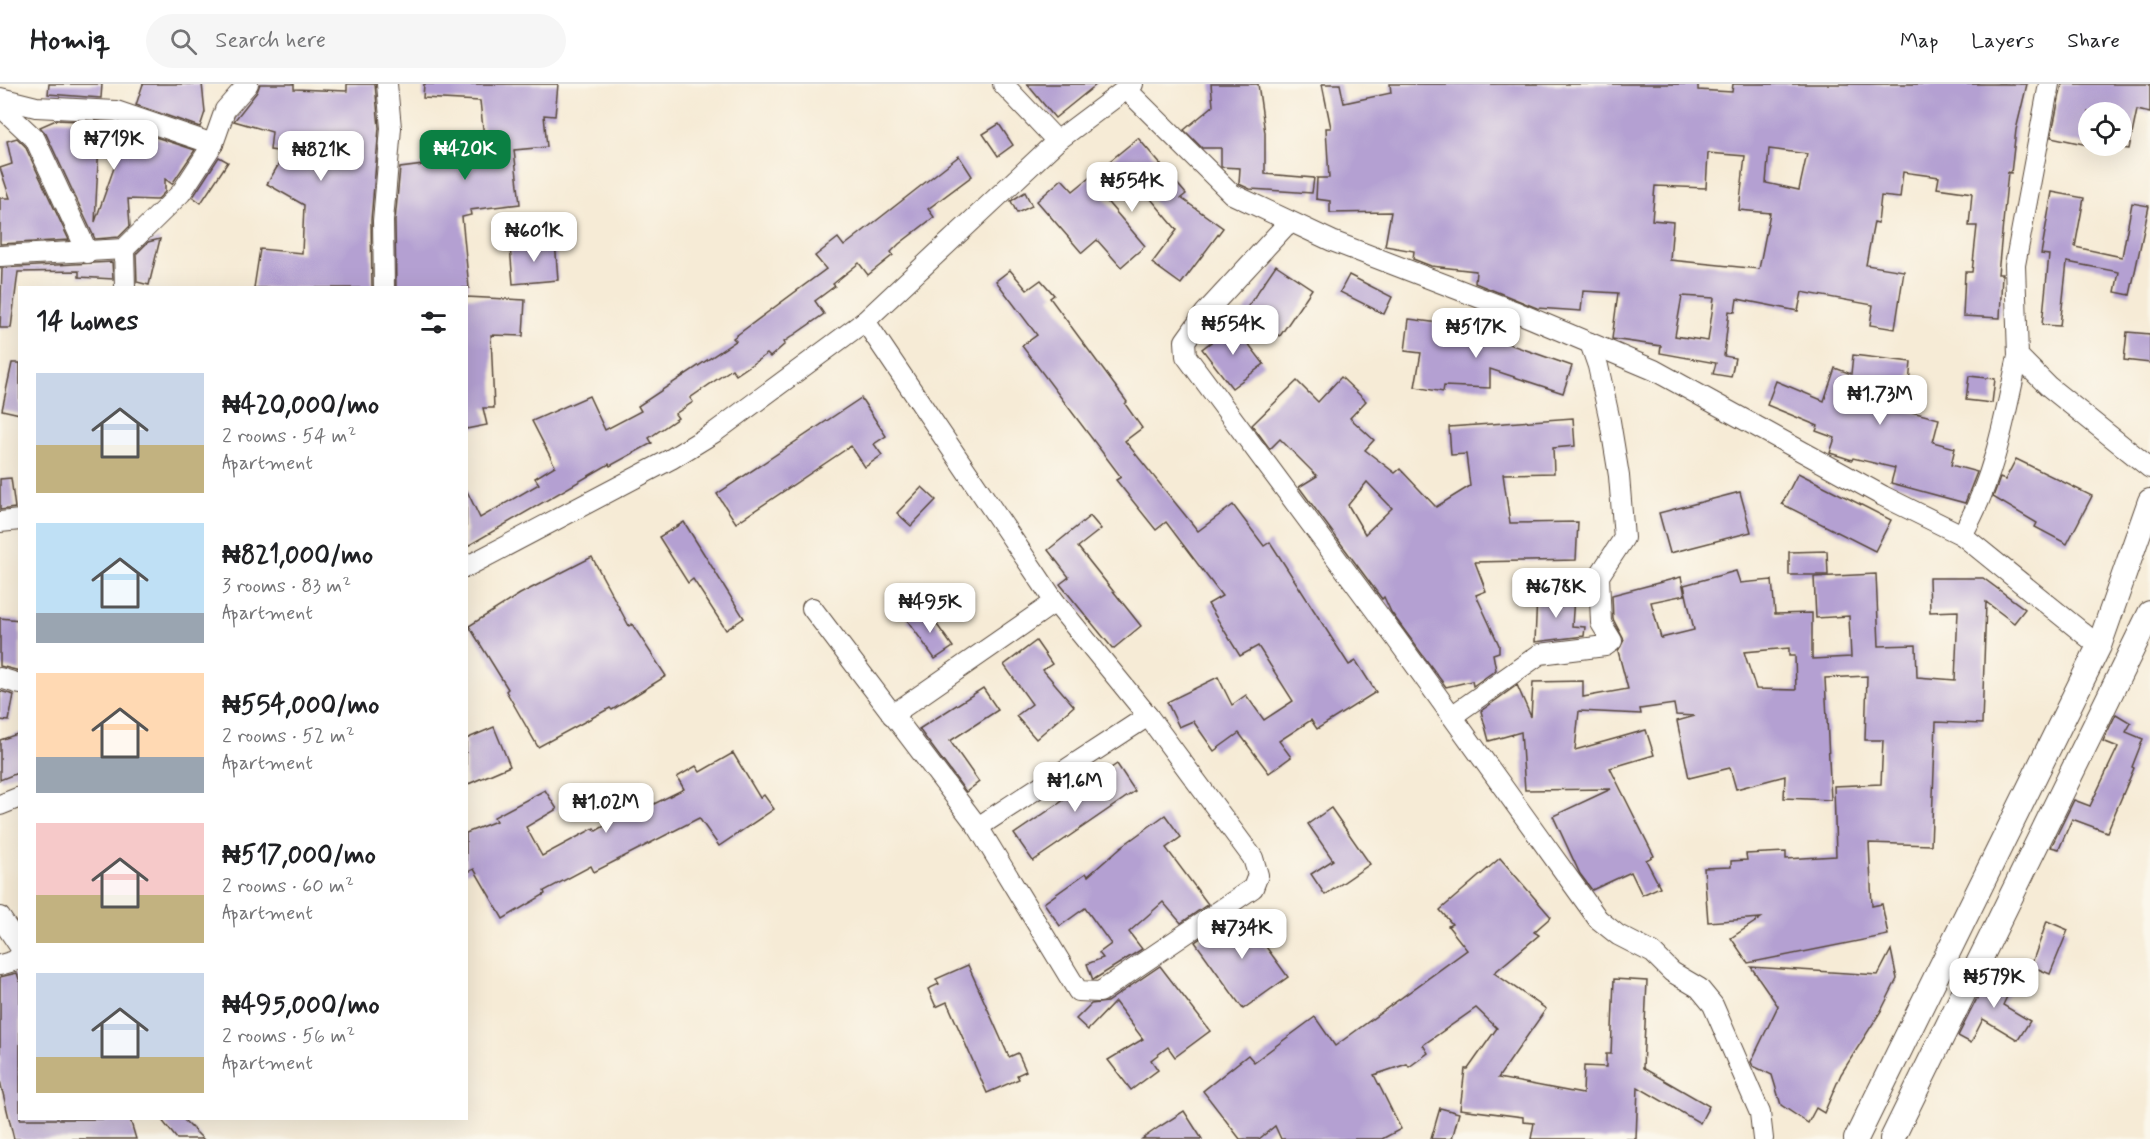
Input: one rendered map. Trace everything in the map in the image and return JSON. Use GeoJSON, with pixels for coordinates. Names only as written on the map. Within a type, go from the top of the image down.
{"type":"FeatureCollection","features":[{"type":"Feature","properties":{"kind":"street"},"geometry":{"type":"LineString","coordinates":[[0,256],[88,253],[124,249],[181,193],[213,144],[225,110],[248,84]]}},
{"type":"Feature","properties":{"kind":"street"},"geometry":{"type":"LineString","coordinates":[[384,286],[383,221],[391,128],[387,84]]}},
{"type":"Feature","properties":{"kind":"street"},"geometry":{"type":"LineString","coordinates":[[1003,84],[1057,141]]}},
{"type":"Feature","properties":{"kind":"street"},"geometry":{"type":"LineString","coordinates":[[1962,535],[1978,507],[2002,433],[2018,356],[2015,265],[2049,84]]}},
{"type":"Feature","properties":{"kind":"street"},"geometry":{"type":"LineString","coordinates":[[468,566],[692,447],[865,321],[1057,141],[1130,86],[1232,194],[1289,222],[1654,370],[1883,496],[1962,535],[2099,646]]}},
{"type":"Feature","properties":{"kind":"street"},"geometry":{"type":"LineString","coordinates":[[0,98],[36,107],[116,111],[213,144]]}},
{"type":"Feature","properties":{"kind":"street"},"geometry":{"type":"LineString","coordinates":[[0,106],[35,139],[88,253]]}},
{"type":"Feature","properties":{"kind":"street"},"geometry":{"type":"LineString","coordinates":[[1289,222],[1204,313],[1185,341],[1186,356],[1452,716],[1598,919],[1617,935],[1653,953],[1672,972],[1699,988],[1713,1005],[1760,1113],[1763,1139]]}},
{"type":"Feature","properties":{"kind":"street"},"geometry":{"type":"LineString","coordinates":[[124,249],[125,286]]}},
{"type":"Feature","properties":{"kind":"street"},"geometry":{"type":"LineString","coordinates":[[812,608],[978,827],[1078,991],[1100,992],[1253,888],[1258,875],[1252,858],[1148,716],[1055,602],[865,321]]}},
{"type":"Feature","properties":{"kind":"street"},"geometry":{"type":"LineString","coordinates":[[1452,716],[1540,654],[1605,646],[1612,641],[1601,623],[1599,576],[1624,538],[1623,517],[1610,421],[1598,366],[1590,343]]}},
{"type":"Feature","properties":{"kind":"street"},"geometry":{"type":"LineString","coordinates":[[2018,356],[2048,386],[2150,468]]}},
{"type":"Feature","properties":{"kind":"street"},"geometry":{"type":"LineString","coordinates":[[1856,1139],[2099,646],[2150,501]]}},
{"type":"Feature","properties":{"kind":"street"},"geometry":{"type":"LineString","coordinates":[[0,522],[18,520]]}},
{"type":"Feature","properties":{"kind":"street"},"geometry":{"type":"LineString","coordinates":[[892,715],[1055,602]]}},
{"type":"Feature","properties":{"kind":"street"},"geometry":{"type":"LineString","coordinates":[[1892,1139],[2150,612]]}},
{"type":"Feature","properties":{"kind":"street"},"geometry":{"type":"LineString","coordinates":[[0,678],[18,683]]}},
{"type":"Feature","properties":{"kind":"street"},"geometry":{"type":"LineString","coordinates":[[978,827],[1148,716]]}},
{"type":"Feature","properties":{"kind":"street"},"geometry":{"type":"LineString","coordinates":[[0,805],[18,798]]}},
{"type":"Feature","properties":{"kind":"street"},"geometry":{"type":"LineString","coordinates":[[0,917],[18,944]]}},
{"type":"Feature","properties":{"kind":"street"},"geometry":{"type":"LineString","coordinates":[[0,965],[18,958]]}},
{"type":"Feature","properties":{"kind":"building"},"geometry":{"type":"Polygon","coordinates":[[[49,84],[102,84],[101,98],[48,94],[49,84]]]}},
{"type":"Feature","properties":{"kind":"building"},"geometry":{"type":"Polygon","coordinates":[[[143,84],[202,84],[205,112],[200,127],[136,105],[143,84]]]}},
{"type":"Feature","properties":{"kind":"building"},"geometry":{"type":"Polygon","coordinates":[[[260,84],[294,84],[294,89],[347,91],[347,84],[375,84],[379,128],[371,220],[372,286],[254,286],[260,249],[302,253],[304,205],[267,184],[286,152],[270,150],[272,132],[234,121],[257,92],[260,84]]]}},
{"type":"Feature","properties":{"kind":"building"},"geometry":{"type":"Polygon","coordinates":[[[424,84],[558,84],[555,116],[544,115],[547,147],[514,150],[520,204],[470,210],[471,215],[462,217],[469,288],[468,286],[396,286],[395,221],[400,168],[439,163],[438,158],[485,147],[480,101],[423,98],[424,84]]]}},
{"type":"Feature","properties":{"kind":"building"},"geometry":{"type":"Polygon","coordinates":[[[1027,84],[1097,84],[1055,118],[1027,84]]]}},
{"type":"Feature","properties":{"kind":"building"},"geometry":{"type":"Polygon","coordinates":[[[1211,84],[1258,84],[1265,133],[1265,174],[1314,178],[1312,193],[1250,189],[1239,184],[1240,168],[1221,167],[1221,148],[1202,148],[1184,130],[1213,106],[1211,84]]]}},
{"type":"Feature","properties":{"kind":"building"},"geometry":{"type":"Polygon","coordinates":[[[1322,84],[1340,84],[1344,103],[1391,93],[1390,84],[1698,84],[1698,90],[1732,92],[1733,84],[2027,84],[2016,130],[2011,173],[2008,172],[1998,274],[2002,274],[2000,318],[1963,316],[1965,272],[1972,272],[1977,226],[1969,226],[1972,193],[1937,188],[1939,177],[1903,172],[1900,198],[1881,196],[1878,223],[1874,222],[1866,265],[1904,271],[1895,329],[1870,325],[1873,305],[1802,292],[1798,311],[1737,299],[1735,312],[1729,311],[1724,356],[1735,358],[1731,377],[1713,374],[1716,363],[1660,353],[1661,346],[1612,339],[1618,293],[1583,291],[1581,311],[1537,308],[1475,283],[1476,271],[1431,266],[1413,259],[1414,251],[1385,246],[1391,212],[1330,213],[1330,201],[1316,199],[1317,178],[1329,178],[1326,128],[1331,128],[1322,84]],[[1769,149],[1766,183],[1799,190],[1807,154],[1769,149]],[[1708,153],[1706,188],[1655,186],[1652,220],[1673,222],[1670,260],[1759,269],[1770,213],[1739,210],[1745,156],[1708,153]],[[1682,296],[1675,336],[1708,341],[1714,298],[1682,296]]]}},
{"type":"Feature","properties":{"kind":"building"},"geometry":{"type":"Polygon","coordinates":[[[2062,84],[2150,84],[2150,113],[2137,110],[2132,134],[2132,102],[2078,102],[2078,143],[2051,137],[2062,84]]]}},
{"type":"Feature","properties":{"kind":"building"},"geometry":{"type":"Polygon","coordinates":[[[56,120],[100,122],[95,222],[128,128],[195,150],[172,184],[165,179],[165,192],[157,200],[128,199],[130,226],[119,237],[95,239],[46,134],[40,127],[56,120]]]}},
{"type":"Feature","properties":{"kind":"building"},"geometry":{"type":"Polygon","coordinates":[[[999,124],[1013,145],[998,156],[983,134],[999,124]]]}},
{"type":"Feature","properties":{"kind":"building"},"geometry":{"type":"Polygon","coordinates":[[[17,138],[25,146],[69,240],[0,244],[0,198],[10,198],[0,168],[12,164],[7,141],[17,138]]]}},
{"type":"Feature","properties":{"kind":"building"},"geometry":{"type":"Polygon","coordinates":[[[1138,138],[1186,194],[1181,198],[1223,228],[1181,284],[1152,263],[1177,230],[1131,175],[1104,198],[1145,246],[1121,267],[1097,240],[1082,253],[1037,201],[1062,179],[1073,191],[1138,138]]]}},
{"type":"Feature","properties":{"kind":"building"},"geometry":{"type":"Polygon","coordinates":[[[959,156],[972,176],[928,209],[934,217],[899,244],[891,252],[893,255],[868,275],[859,263],[833,284],[835,286],[815,301],[824,314],[784,342],[785,344],[770,357],[767,354],[736,375],[732,369],[690,398],[693,402],[675,414],[678,418],[649,438],[652,443],[610,466],[609,464],[468,546],[468,493],[480,518],[539,484],[535,478],[555,466],[532,421],[589,396],[605,430],[641,411],[638,406],[736,341],[733,338],[826,269],[815,256],[838,238],[844,246],[959,156]]]}},
{"type":"Feature","properties":{"kind":"building"},"geometry":{"type":"Polygon","coordinates":[[[219,157],[228,162],[201,203],[193,197],[219,157]]]}},
{"type":"Feature","properties":{"kind":"building"},"geometry":{"type":"Polygon","coordinates":[[[1025,192],[1032,206],[1017,213],[1011,201],[1025,192]]]}},
{"type":"Feature","properties":{"kind":"building"},"geometry":{"type":"Polygon","coordinates":[[[2052,192],[2084,198],[2075,247],[2122,257],[2132,203],[2149,206],[2130,295],[2115,292],[2119,272],[2067,262],[2060,326],[2042,325],[2049,255],[2041,254],[2052,192]]]}},
{"type":"Feature","properties":{"kind":"building"},"geometry":{"type":"Polygon","coordinates":[[[160,239],[149,285],[137,282],[136,254],[148,242],[160,239]]]}},
{"type":"Feature","properties":{"kind":"building"},"geometry":{"type":"Polygon","coordinates":[[[555,241],[558,280],[513,284],[510,246],[555,241]]]}},
{"type":"Feature","properties":{"kind":"building"},"geometry":{"type":"Polygon","coordinates":[[[112,262],[113,279],[79,277],[79,271],[18,272],[11,328],[0,328],[2,269],[0,268],[112,262]]]}},
{"type":"Feature","properties":{"kind":"building"},"geometry":{"type":"Polygon","coordinates":[[[1276,265],[1312,289],[1280,336],[1244,312],[1276,265]]]}},
{"type":"Feature","properties":{"kind":"building"},"geometry":{"type":"Polygon","coordinates":[[[1010,270],[1027,290],[1041,280],[1054,295],[1050,298],[1127,402],[1125,404],[1142,428],[1125,441],[1198,531],[1233,505],[1264,546],[1270,542],[1349,665],[1356,661],[1376,692],[1317,729],[1311,720],[1279,741],[1291,757],[1269,773],[1239,733],[1214,751],[1193,721],[1179,727],[1167,702],[1218,677],[1232,705],[1246,695],[1264,720],[1293,701],[1258,646],[1240,656],[1208,604],[1222,596],[1166,522],[1156,530],[1116,480],[1121,477],[1022,346],[1037,335],[996,281],[1010,270]]]}},
{"type":"Feature","properties":{"kind":"building"},"geometry":{"type":"Polygon","coordinates":[[[1349,275],[1392,297],[1384,314],[1340,292],[1349,275]]]}},
{"type":"Feature","properties":{"kind":"building"},"geometry":{"type":"Polygon","coordinates":[[[468,297],[525,300],[523,336],[491,335],[494,408],[483,408],[487,425],[468,429],[468,297]]]}},
{"type":"Feature","properties":{"kind":"building"},"geometry":{"type":"Polygon","coordinates":[[[1409,319],[1454,325],[1572,366],[1563,393],[1490,369],[1490,388],[1444,386],[1443,392],[1415,387],[1421,353],[1405,351],[1409,319]]]}},
{"type":"Feature","properties":{"kind":"building"},"geometry":{"type":"Polygon","coordinates":[[[1234,325],[1264,364],[1232,388],[1202,349],[1234,325]]]}},
{"type":"Feature","properties":{"kind":"building"},"geometry":{"type":"Polygon","coordinates":[[[2127,332],[2150,334],[2150,363],[2124,360],[2127,332]]]}},
{"type":"Feature","properties":{"kind":"building"},"geometry":{"type":"Polygon","coordinates":[[[1853,355],[1911,362],[1908,395],[1911,396],[1908,411],[1939,419],[1933,442],[1955,448],[1951,465],[1977,472],[1965,503],[1891,483],[1895,468],[1853,458],[1852,460],[1830,453],[1835,438],[1816,431],[1818,426],[1767,405],[1776,381],[1824,401],[1835,368],[1851,374],[1853,355]]]}},
{"type":"Feature","properties":{"kind":"building"},"geometry":{"type":"Polygon","coordinates":[[[12,363],[18,363],[18,414],[2,410],[12,363]]]}},
{"type":"Feature","properties":{"kind":"building"},"geometry":{"type":"Polygon","coordinates":[[[1969,376],[1995,379],[1992,403],[1966,400],[1969,376]]]}},
{"type":"Feature","properties":{"kind":"building"},"geometry":{"type":"Polygon","coordinates":[[[1341,377],[1366,401],[1350,418],[1374,440],[1365,450],[1395,473],[1400,469],[1436,507],[1470,486],[1466,454],[1451,455],[1449,427],[1573,418],[1575,446],[1553,448],[1554,473],[1503,474],[1510,523],[1578,522],[1576,560],[1475,562],[1486,591],[1476,595],[1499,645],[1499,652],[1493,654],[1496,670],[1473,686],[1472,681],[1446,687],[1391,612],[1384,597],[1382,599],[1299,487],[1317,476],[1280,439],[1270,449],[1252,425],[1297,381],[1318,402],[1341,377]],[[1367,482],[1348,505],[1365,534],[1392,508],[1367,482]]]}},
{"type":"Feature","properties":{"kind":"building"},"geometry":{"type":"Polygon","coordinates":[[[861,398],[886,436],[874,444],[882,455],[865,467],[851,446],[736,523],[717,494],[861,398]]]}},
{"type":"Feature","properties":{"kind":"building"},"geometry":{"type":"Polygon","coordinates":[[[2016,459],[2092,496],[2067,544],[2035,527],[2037,523],[1993,497],[2000,478],[2005,480],[2016,459]]]}},
{"type":"Feature","properties":{"kind":"building"},"geometry":{"type":"Polygon","coordinates":[[[1798,473],[1891,520],[1875,551],[1782,504],[1798,473]]]}},
{"type":"Feature","properties":{"kind":"building"},"geometry":{"type":"Polygon","coordinates":[[[11,478],[15,508],[0,510],[0,479],[11,478]]]}},
{"type":"Feature","properties":{"kind":"building"},"geometry":{"type":"Polygon","coordinates":[[[922,487],[936,500],[911,526],[897,513],[922,487]]]}},
{"type":"Feature","properties":{"kind":"building"},"geometry":{"type":"Polygon","coordinates":[[[1740,492],[1751,532],[1670,553],[1659,513],[1740,492]]]}},
{"type":"Feature","properties":{"kind":"building"},"geometry":{"type":"Polygon","coordinates":[[[1090,516],[1101,529],[1078,547],[1141,626],[1113,649],[1060,584],[1069,577],[1048,550],[1090,516]]]}},
{"type":"Feature","properties":{"kind":"building"},"geometry":{"type":"Polygon","coordinates":[[[684,522],[744,618],[726,630],[693,579],[688,583],[659,537],[684,522]]]}},
{"type":"Feature","properties":{"kind":"building"},"geometry":{"type":"Polygon","coordinates":[[[1827,551],[1828,575],[1789,575],[1789,552],[1827,551]]]}},
{"type":"Feature","properties":{"kind":"building"},"geometry":{"type":"Polygon","coordinates":[[[592,557],[629,626],[632,624],[666,676],[612,710],[610,708],[538,747],[506,691],[508,689],[469,626],[520,594],[592,557]]]}},
{"type":"Feature","properties":{"kind":"building"},"geometry":{"type":"Polygon","coordinates":[[[1736,571],[1740,583],[1772,580],[1775,614],[1812,613],[1812,659],[1851,657],[1849,616],[1816,618],[1814,577],[1876,574],[1879,646],[1916,645],[1917,677],[1955,680],[1958,611],[1930,612],[1929,578],[1983,578],[2025,609],[2014,623],[1986,602],[1982,724],[1936,722],[1931,845],[1869,843],[1872,906],[1882,904],[1888,935],[1748,963],[1731,938],[1761,918],[1708,922],[1704,868],[1731,867],[1731,861],[1747,860],[1746,854],[1786,852],[1786,859],[1836,856],[1834,786],[1881,784],[1883,740],[1865,740],[1867,676],[1825,678],[1831,800],[1784,798],[1785,776],[1736,789],[1730,768],[1689,778],[1677,721],[1695,716],[1676,715],[1674,704],[1640,709],[1641,714],[1579,711],[1575,750],[1646,730],[1654,755],[1610,768],[1654,856],[1646,860],[1660,887],[1642,895],[1631,872],[1592,890],[1580,874],[1553,816],[1611,789],[1525,790],[1521,732],[1489,741],[1481,711],[1517,685],[1531,717],[1533,682],[1583,681],[1583,697],[1628,689],[1618,651],[1624,640],[1613,619],[1612,595],[1681,577],[1685,595],[1651,602],[1661,638],[1694,630],[1684,585],[1736,571]],[[1789,648],[1744,652],[1756,689],[1796,690],[1795,656],[1789,656],[1789,648]]]}},
{"type":"Feature","properties":{"kind":"building"},"geometry":{"type":"Polygon","coordinates":[[[1537,595],[1574,597],[1572,626],[1585,627],[1584,636],[1535,642],[1537,595]]]}},
{"type":"Feature","properties":{"kind":"building"},"geometry":{"type":"Polygon","coordinates":[[[925,608],[953,647],[935,659],[907,620],[925,608]]]}},
{"type":"Feature","properties":{"kind":"building"},"geometry":{"type":"Polygon","coordinates":[[[0,618],[18,620],[18,670],[0,666],[0,618]]]}},
{"type":"Feature","properties":{"kind":"building"},"geometry":{"type":"Polygon","coordinates":[[[1036,641],[1052,664],[1043,670],[1074,706],[1036,739],[1016,716],[1032,704],[1004,665],[1036,641]]]}},
{"type":"Feature","properties":{"kind":"building"},"geometry":{"type":"Polygon","coordinates":[[[983,688],[998,710],[950,741],[979,782],[966,792],[919,729],[983,688]]]}},
{"type":"Feature","properties":{"kind":"building"},"geometry":{"type":"Polygon","coordinates":[[[0,691],[14,695],[9,721],[0,720],[0,691]]]}},
{"type":"Feature","properties":{"kind":"building"},"geometry":{"type":"Polygon","coordinates":[[[2116,714],[2131,723],[2126,732],[2143,739],[2132,767],[2134,768],[2107,832],[2072,819],[2059,849],[2051,847],[2074,800],[2090,806],[2118,747],[2103,741],[2116,714]]]}},
{"type":"Feature","properties":{"kind":"building"},"geometry":{"type":"Polygon","coordinates":[[[494,727],[510,766],[468,784],[468,738],[494,727]]]}},
{"type":"Feature","properties":{"kind":"building"},"geometry":{"type":"Polygon","coordinates":[[[18,734],[18,773],[0,780],[0,740],[18,734]]]}},
{"type":"Feature","properties":{"kind":"building"},"geometry":{"type":"Polygon","coordinates":[[[733,753],[760,798],[764,795],[774,809],[719,846],[699,818],[594,872],[591,866],[544,891],[545,894],[503,919],[474,869],[468,872],[468,832],[496,821],[494,817],[545,790],[557,809],[526,827],[542,856],[594,828],[596,831],[631,810],[634,814],[684,789],[677,777],[696,766],[700,772],[733,753]]]}},
{"type":"Feature","properties":{"kind":"building"},"geometry":{"type":"Polygon","coordinates":[[[1117,764],[1135,791],[1033,861],[1014,834],[1117,764]]]}},
{"type":"Feature","properties":{"kind":"building"},"geometry":{"type":"Polygon","coordinates":[[[1331,808],[1370,864],[1325,895],[1311,874],[1333,860],[1308,824],[1331,808]]]}},
{"type":"Feature","properties":{"kind":"building"},"geometry":{"type":"Polygon","coordinates":[[[1165,815],[1181,837],[1166,848],[1208,904],[1181,923],[1163,902],[1129,932],[1142,949],[1093,980],[1087,964],[1103,958],[1099,953],[1111,944],[1085,908],[1060,926],[1044,903],[1086,873],[1088,876],[1121,847],[1165,815]]]}},
{"type":"Feature","properties":{"kind":"building"},"geometry":{"type":"Polygon","coordinates":[[[1500,858],[1551,917],[1534,932],[1539,935],[1494,973],[1546,1009],[1498,1078],[1583,1094],[1584,1066],[1606,1067],[1606,1054],[1611,1054],[1614,979],[1647,981],[1643,1068],[1709,1106],[1700,1123],[1638,1087],[1636,1139],[1531,1139],[1534,1123],[1523,1122],[1523,1117],[1460,1109],[1465,1069],[1468,1069],[1497,1028],[1476,1008],[1423,1045],[1428,1053],[1409,1067],[1407,1064],[1374,1075],[1401,1129],[1382,1139],[1281,1139],[1275,1126],[1259,1139],[1240,1139],[1203,1091],[1248,1055],[1254,1062],[1315,1017],[1335,1046],[1467,950],[1448,926],[1452,924],[1440,910],[1500,858]]]}},
{"type":"Feature","properties":{"kind":"building"},"geometry":{"type":"Polygon","coordinates":[[[1240,911],[1288,977],[1243,1009],[1195,942],[1240,911]]]}},
{"type":"Feature","properties":{"kind":"building"},"geometry":{"type":"Polygon","coordinates":[[[2047,921],[2068,930],[2050,974],[2031,966],[2047,921]]]}},
{"type":"Feature","properties":{"kind":"building"},"geometry":{"type":"Polygon","coordinates":[[[1891,950],[1897,979],[1881,1011],[1841,1074],[1824,1113],[1816,1108],[1808,1123],[1781,1105],[1772,1075],[1753,1066],[1751,1062],[1778,1006],[1751,967],[1878,975],[1891,950]]]}},
{"type":"Feature","properties":{"kind":"building"},"geometry":{"type":"Polygon","coordinates":[[[968,965],[1009,1057],[1018,1053],[1026,1071],[1017,1075],[1019,1079],[987,1093],[947,1002],[936,1007],[928,989],[939,984],[936,979],[968,965]]]}},
{"type":"Feature","properties":{"kind":"building"},"geometry":{"type":"Polygon","coordinates":[[[1160,966],[1210,1031],[1175,1057],[1168,1047],[1151,1060],[1158,1070],[1131,1090],[1108,1060],[1143,1039],[1115,1002],[1088,1030],[1076,1019],[1091,1004],[1107,1002],[1160,966]]]}},
{"type":"Feature","properties":{"kind":"building"},"geometry":{"type":"Polygon","coordinates":[[[1992,969],[2015,980],[2003,1005],[2030,1021],[2018,1040],[1983,1019],[1971,1043],[1958,1036],[1992,969]]]}},
{"type":"Feature","properties":{"kind":"building"},"geometry":{"type":"Polygon","coordinates":[[[17,973],[18,976],[18,1120],[130,1120],[136,1139],[14,1139],[0,1081],[0,977],[17,973]]]}},
{"type":"Feature","properties":{"kind":"building"},"geometry":{"type":"Polygon","coordinates":[[[1440,1108],[1459,1113],[1452,1139],[1431,1139],[1440,1108]]]}},
{"type":"Feature","properties":{"kind":"building"},"geometry":{"type":"Polygon","coordinates":[[[1184,1111],[1202,1139],[1142,1139],[1159,1127],[1184,1111]]]}},
{"type":"Feature","properties":{"kind":"building"},"geometry":{"type":"Polygon","coordinates":[[[162,1120],[184,1120],[203,1139],[177,1139],[162,1120]]]}}]}
